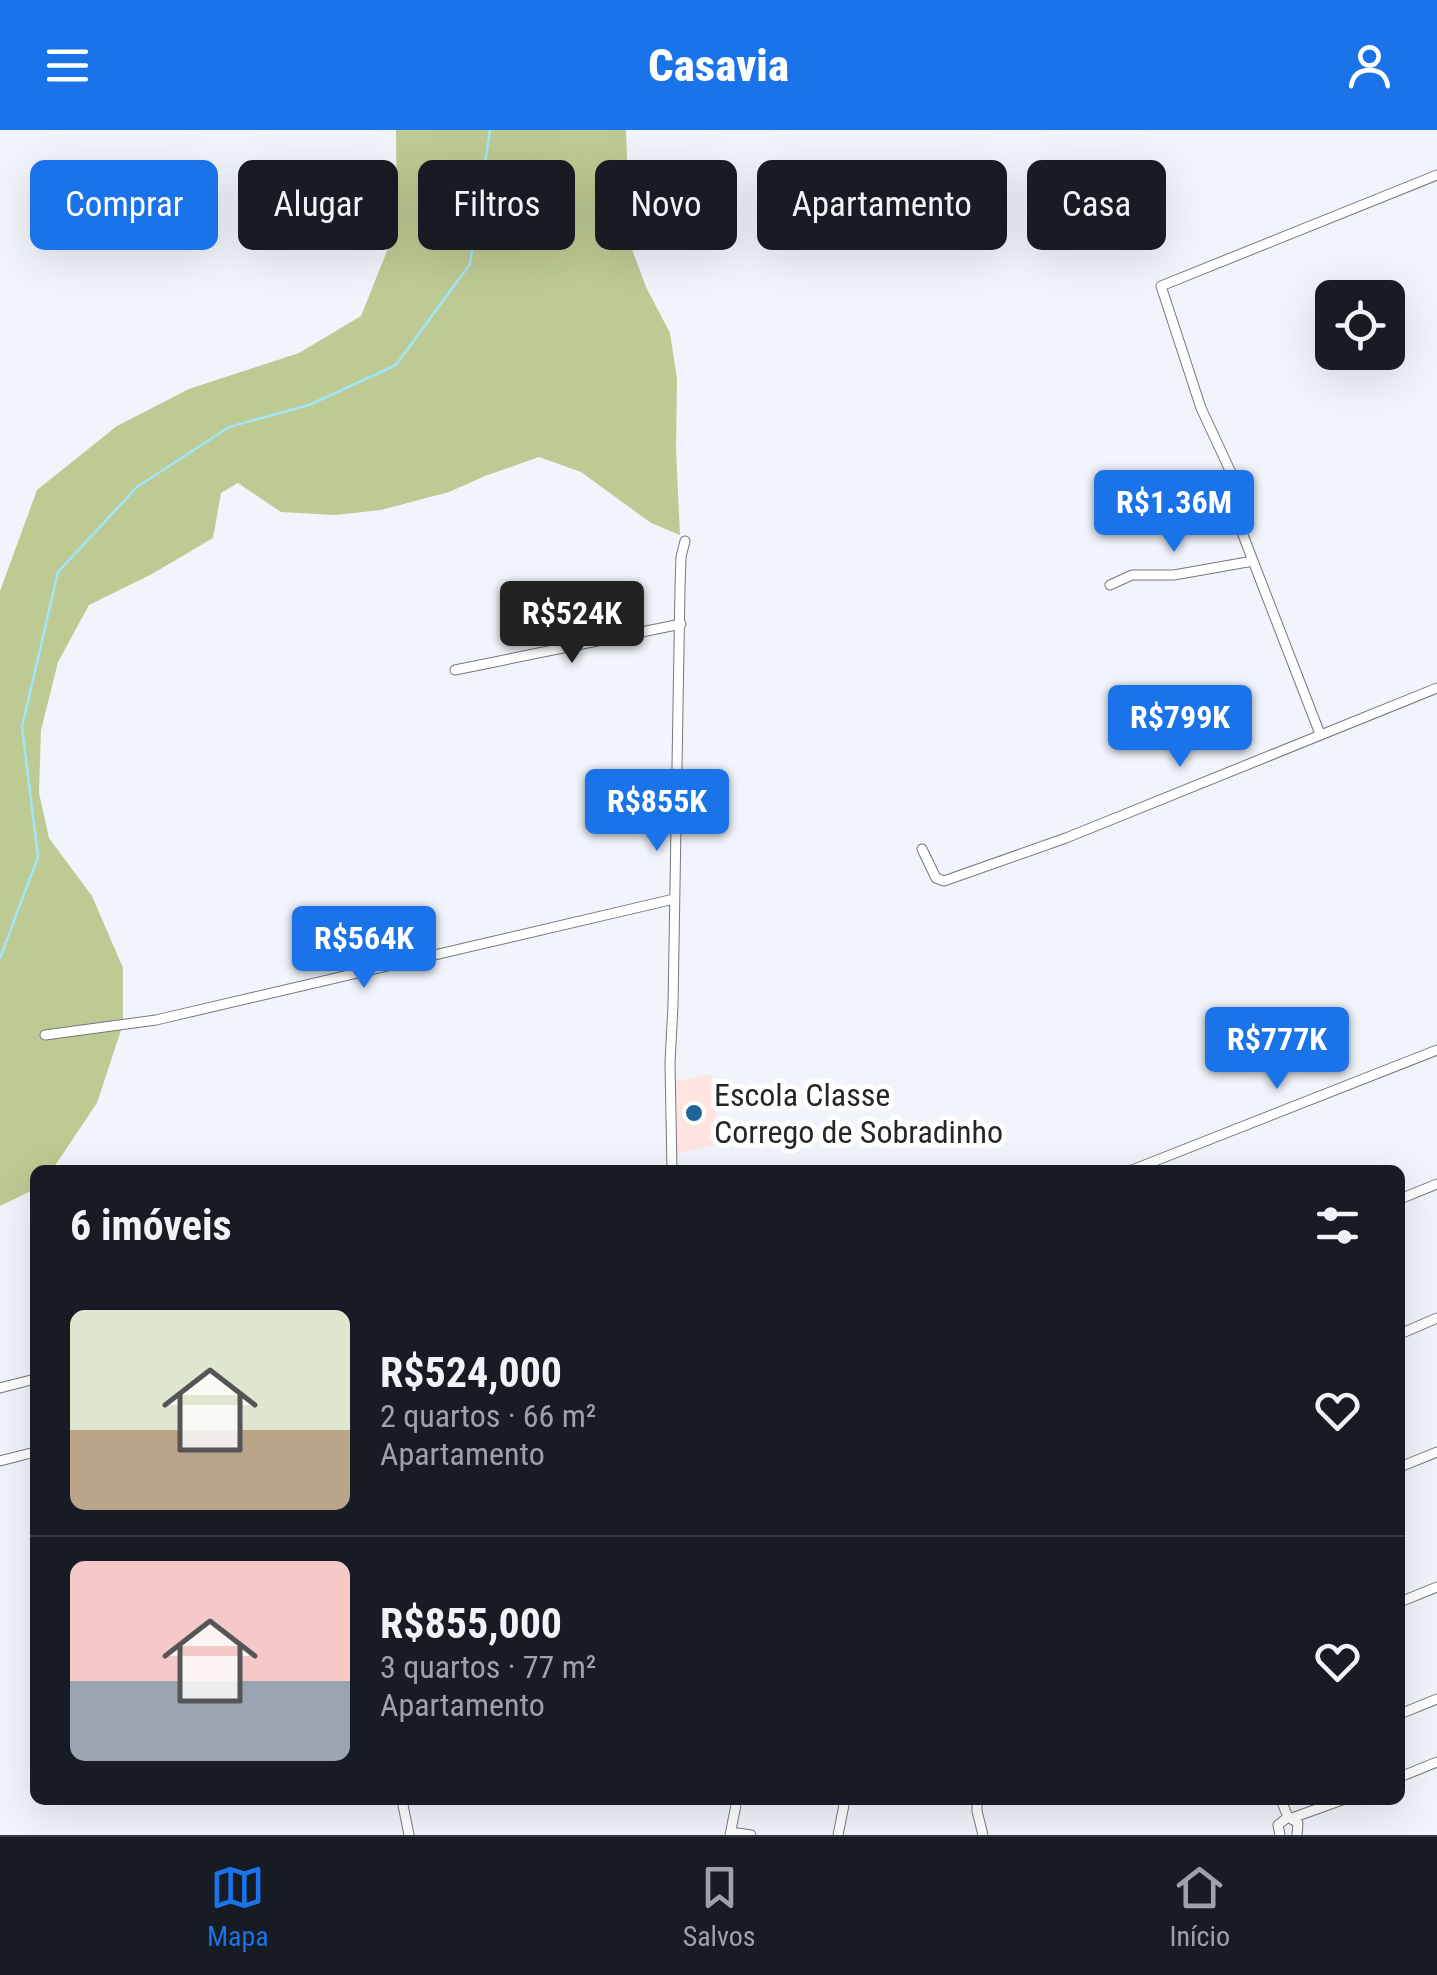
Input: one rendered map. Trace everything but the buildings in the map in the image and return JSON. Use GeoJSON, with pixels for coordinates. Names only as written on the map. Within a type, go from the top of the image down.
{"type":"FeatureCollection","features":[{"type":"Feature","properties":{"kind":"street"},"geometry":{"type":"LineString","coordinates":[[1320,734],[1253,562],[1239,522],[1240,492],[1201,408],[1162,286],[1437,175]]}},
{"type":"Feature","properties":{"kind":"street"},"geometry":{"type":"LineString","coordinates":[[672,1165],[670,1063],[681,557],[685,541]]}},
{"type":"Feature","properties":{"kind":"street"},"geometry":{"type":"LineString","coordinates":[[1110,585],[1132,575],[1174,575],[1253,562]]}},
{"type":"Feature","properties":{"kind":"street"},"geometry":{"type":"LineString","coordinates":[[455,670],[681,624]]}},
{"type":"Feature","properties":{"kind":"street"},"geometry":{"type":"LineString","coordinates":[[922,849],[936,878],[944,882],[1066,838],[1437,688]]}},
{"type":"Feature","properties":{"kind":"street"},"geometry":{"type":"LineString","coordinates":[[45,1034],[156,1020],[674,899]]}},
{"type":"Feature","properties":{"kind":"street"},"geometry":{"type":"LineString","coordinates":[[1145,1165],[1437,1050]]}},
{"type":"Feature","properties":{"kind":"street"},"geometry":{"type":"LineString","coordinates":[[1405,1197],[1437,1184]]}},
{"type":"Feature","properties":{"kind":"street"},"geometry":{"type":"LineString","coordinates":[[1405,1332],[1437,1318]]}},
{"type":"Feature","properties":{"kind":"street"},"geometry":{"type":"LineString","coordinates":[[0,1388],[30,1380]]}},
{"type":"Feature","properties":{"kind":"street"},"geometry":{"type":"LineString","coordinates":[[1405,1465],[1437,1452]]}},
{"type":"Feature","properties":{"kind":"street"},"geometry":{"type":"LineString","coordinates":[[0,1461],[30,1453]]}},
{"type":"Feature","properties":{"kind":"street"},"geometry":{"type":"LineString","coordinates":[[1405,1600],[1437,1587]]}},
{"type":"Feature","properties":{"kind":"street"},"geometry":{"type":"LineString","coordinates":[[1405,1712],[1437,1699]]}},
{"type":"Feature","properties":{"kind":"street"},"geometry":{"type":"LineString","coordinates":[[1405,1775],[1437,1762]]}},
{"type":"Feature","properties":{"kind":"street"},"geometry":{"type":"LineString","coordinates":[[403,1805],[409,1835]]}},
{"type":"Feature","properties":{"kind":"street"},"geometry":{"type":"LineString","coordinates":[[736,1805],[730,1833],[752,1835]]}},
{"type":"Feature","properties":{"kind":"street"},"geometry":{"type":"LineString","coordinates":[[838,1835],[844,1805]]}},
{"type":"Feature","properties":{"kind":"street"},"geometry":{"type":"LineString","coordinates":[[977,1805],[983,1835]]}},
{"type":"Feature","properties":{"kind":"street"},"geometry":{"type":"LineString","coordinates":[[1284,1805],[1298,1831],[1315,1811]]}},
{"type":"Feature","properties":{"kind":"street"},"geometry":{"type":"LineString","coordinates":[[1280,1835],[1278,1825],[1290,1817],[1330,1805]]}},
{"type":"Feature","properties":{"kind":"shaded area","name":"Escola Classe Corrego de Sobradinho"},"geometry":{"type":"Polygon","coordinates":[[[711,1074],[720,1144],[674,1154],[672,1082],[711,1074]]]}},
{"type":"Feature","properties":{"kind":"green space"},"geometry":{"type":"Polygon","coordinates":[[[396,130],[626,130],[627,160],[595,160],[595,250],[632,250],[670,333],[677,379],[680,535],[651,523],[581,472],[539,457],[449,492],[381,510],[335,515],[281,512],[238,483],[221,493],[213,538],[89,605],[58,662],[41,730],[39,793],[49,838],[92,896],[123,968],[123,1024],[97,1103],[55,1165],[30,1165],[30,1191],[0,1206],[0,591],[37,490],[117,426],[189,389],[299,353],[361,316],[387,250],[398,250],[396,130]]]}},
{"type":"Feature","properties":{"kind":"waterway"},"geometry":{"type":"LineString","coordinates":[[0,958],[38,857],[22,727],[58,572],[137,487],[229,427],[309,405],[396,365],[470,264],[490,130]]}},
{"type":"Feature","properties":{"kind":"place","name":"Escola Classe Corrego de Sobradinho"},"geometry":{"type":"Point","coordinates":[694,1113]}}]}
